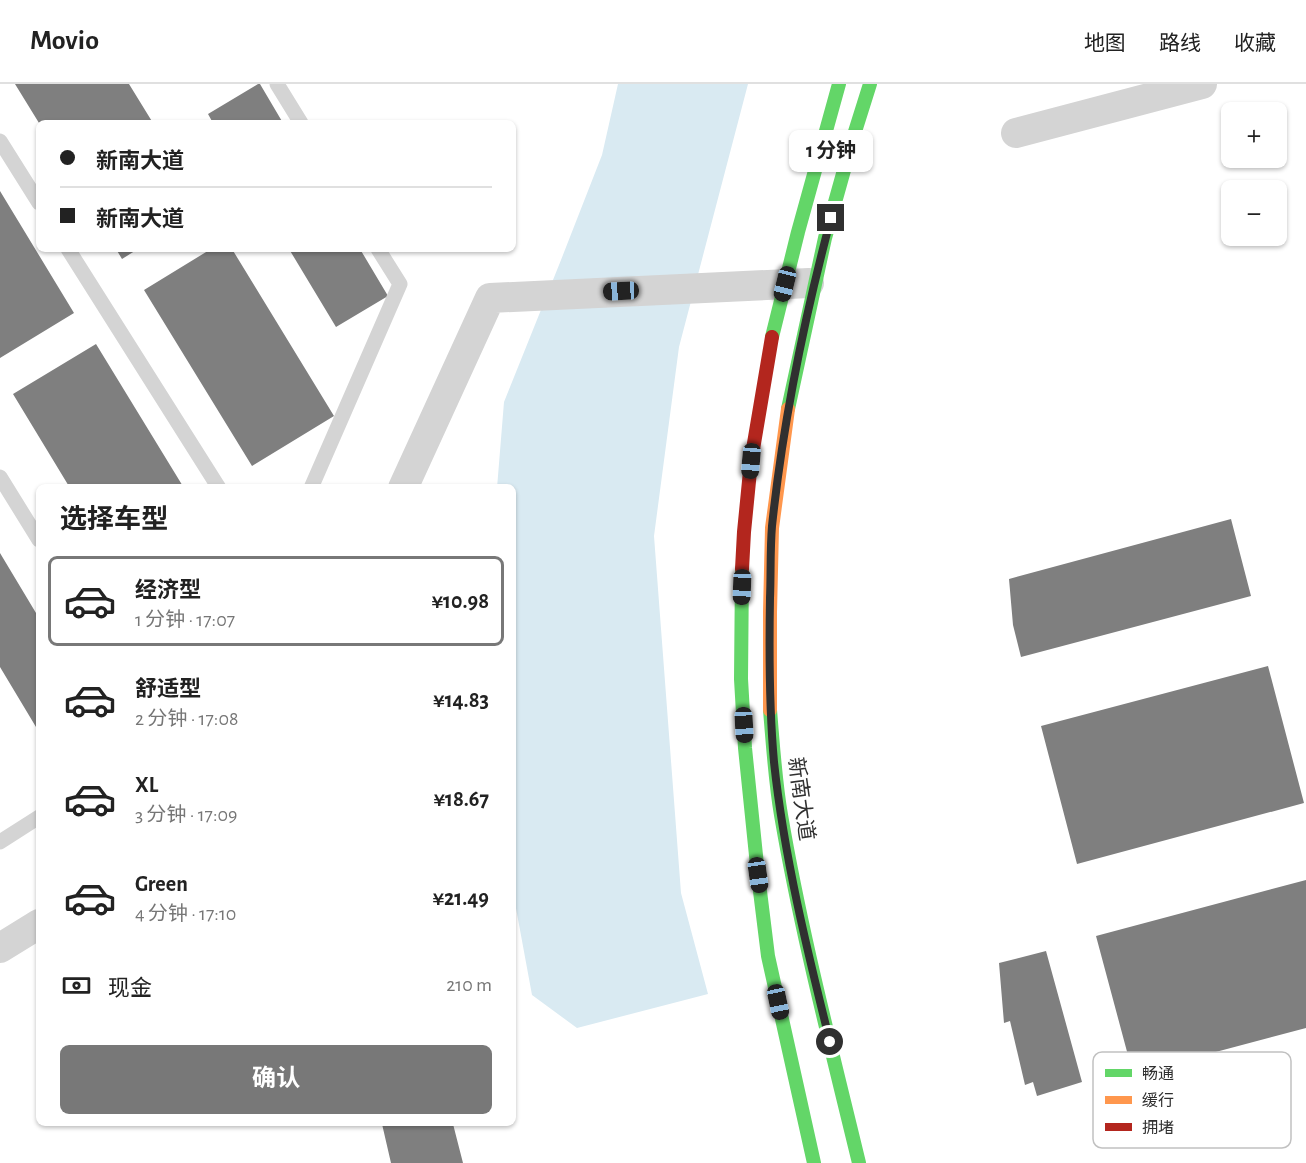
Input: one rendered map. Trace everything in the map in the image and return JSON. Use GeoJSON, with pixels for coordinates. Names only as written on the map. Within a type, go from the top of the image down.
{"type":"FeatureCollection","features":[{"type":"Feature","properties":{"kind":"main road"},"geometry":{"type":"LineString","coordinates":[[814,1163],[768,956],[746,748],[741,679],[741,605],[744,532],[751,461],[773,333],[839,84]]}},
{"type":"Feature","properties":{"kind":"main road","name":"新南大道"},"geometry":{"type":"LineString","coordinates":[[859,1163],[810,959],[781,814],[770,710],[770,612],[772,528],[785,426],[825,238],[852,138],[870,84]]}},
{"type":"Feature","properties":{"kind":"street"},"geometry":{"type":"LineString","coordinates":[[1016,133],[1202,84]]}},
{"type":"Feature","properties":{"kind":"street"},"geometry":{"type":"LineString","coordinates":[[406,484],[490,298],[815,283]]}},
{"type":"Feature","properties":{"kind":"street"},"geometry":{"type":"LineString","coordinates":[[0,948],[36,926]]}},
{"type":"Feature","properties":{"kind":"lane"},"geometry":{"type":"LineString","coordinates":[[278,84],[299,120]]}},
{"type":"Feature","properties":{"kind":"lane"},"geometry":{"type":"LineString","coordinates":[[0,141],[36,198]]}},
{"type":"Feature","properties":{"kind":"lane"},"geometry":{"type":"LineString","coordinates":[[70,252],[216,484]]}},
{"type":"Feature","properties":{"kind":"lane"},"geometry":{"type":"LineString","coordinates":[[313,484],[400,285],[380,252]]}},
{"type":"Feature","properties":{"kind":"lane"},"geometry":{"type":"LineString","coordinates":[[0,477],[36,535]]}},
{"type":"Feature","properties":{"kind":"lane"},"geometry":{"type":"LineString","coordinates":[[0,842],[36,819]]}},
{"type":"Feature","properties":{"kind":"shaded area"},"geometry":{"type":"Polygon","coordinates":[[[618,84],[748,84],[679,347],[654,536],[681,893],[708,994],[577,1028],[532,995],[516,908],[516,484],[497,484],[504,402],[602,155],[618,84]]]}},
{"type":"Feature","properties":{"kind":"building"},"geometry":{"type":"Polygon","coordinates":[[[15,84],[129,84],[151,120],[37,120],[15,84]]]}},
{"type":"Feature","properties":{"kind":"building"},"geometry":{"type":"Polygon","coordinates":[[[260,84],[281,120],[211,120],[208,114],[260,84]]]}},
{"type":"Feature","properties":{"kind":"building"},"geometry":{"type":"Polygon","coordinates":[[[0,191],[74,313],[0,358],[0,191]]]}},
{"type":"Feature","properties":{"kind":"building"},"geometry":{"type":"Polygon","coordinates":[[[118,252],[133,252],[122,259],[118,252]]]}},
{"type":"Feature","properties":{"kind":"building"},"geometry":{"type":"Polygon","coordinates":[[[206,252],[234,252],[334,416],[252,466],[144,290],[206,252]]]}},
{"type":"Feature","properties":{"kind":"building"},"geometry":{"type":"Polygon","coordinates":[[[291,252],[362,252],[388,296],[336,327],[291,252]]]}},
{"type":"Feature","properties":{"kind":"building"},"geometry":{"type":"Polygon","coordinates":[[[96,344],[182,484],[68,484],[13,394],[96,344]]]}},
{"type":"Feature","properties":{"kind":"building"},"geometry":{"type":"Polygon","coordinates":[[[1231,519],[1251,596],[1021,657],[1013,625],[1009,579],[1231,519]]]}},
{"type":"Feature","properties":{"kind":"building"},"geometry":{"type":"Polygon","coordinates":[[[0,553],[36,613],[36,727],[0,667],[0,553]]]}},
{"type":"Feature","properties":{"kind":"building"},"geometry":{"type":"Polygon","coordinates":[[[1268,666],[1304,803],[1077,864],[1041,726],[1268,666]]]}},
{"type":"Feature","properties":{"kind":"building"},"geometry":{"type":"Polygon","coordinates":[[[1306,880],[1306,1028],[1216,1052],[1127,1052],[1096,936],[1306,880]]]}},
{"type":"Feature","properties":{"kind":"building"},"geometry":{"type":"Polygon","coordinates":[[[1046,951],[1082,1082],[1037,1096],[1033,1082],[1025,1085],[1010,1021],[1004,1023],[999,963],[1046,951]]]}},
{"type":"Feature","properties":{"kind":"building"},"geometry":{"type":"Polygon","coordinates":[[[382,1126],[454,1126],[463,1163],[391,1163],[382,1126]]]}},
{"type":"Feature","properties":{"kind":"traffic: fast"},"geometry":{"type":"LineString","coordinates":[[772,337],[839,84]]}},
{"type":"Feature","properties":{"kind":"traffic: fast"},"geometry":{"type":"LineString","coordinates":[[788,409],[825,238],[870,84]]}},
{"type":"Feature","properties":{"kind":"traffic: fast"},"geometry":{"type":"LineString","coordinates":[[742,569],[741,679],[745,748],[758,875],[768,956],[814,1163]]}},
{"type":"Feature","properties":{"kind":"traffic: fast"},"geometry":{"type":"LineString","coordinates":[[770,710],[777,789],[789,859],[817,989],[859,1163]]}},
{"type":"Feature","properties":{"kind":"traffic: slow"},"geometry":{"type":"LineString","coordinates":[[770,710],[772,528],[788,409]]}},
{"type":"Feature","properties":{"kind":"traffic: jam"},"geometry":{"type":"LineString","coordinates":[[742,569],[751,461],[772,337]]}},
{"type":"Feature","properties":{"kind":"route"},"geometry":{"type":"LineString","coordinates":[[830,1042],[810,959],[781,814],[770,710],[770,612],[772,528],[785,426],[831,218]]}}]}
